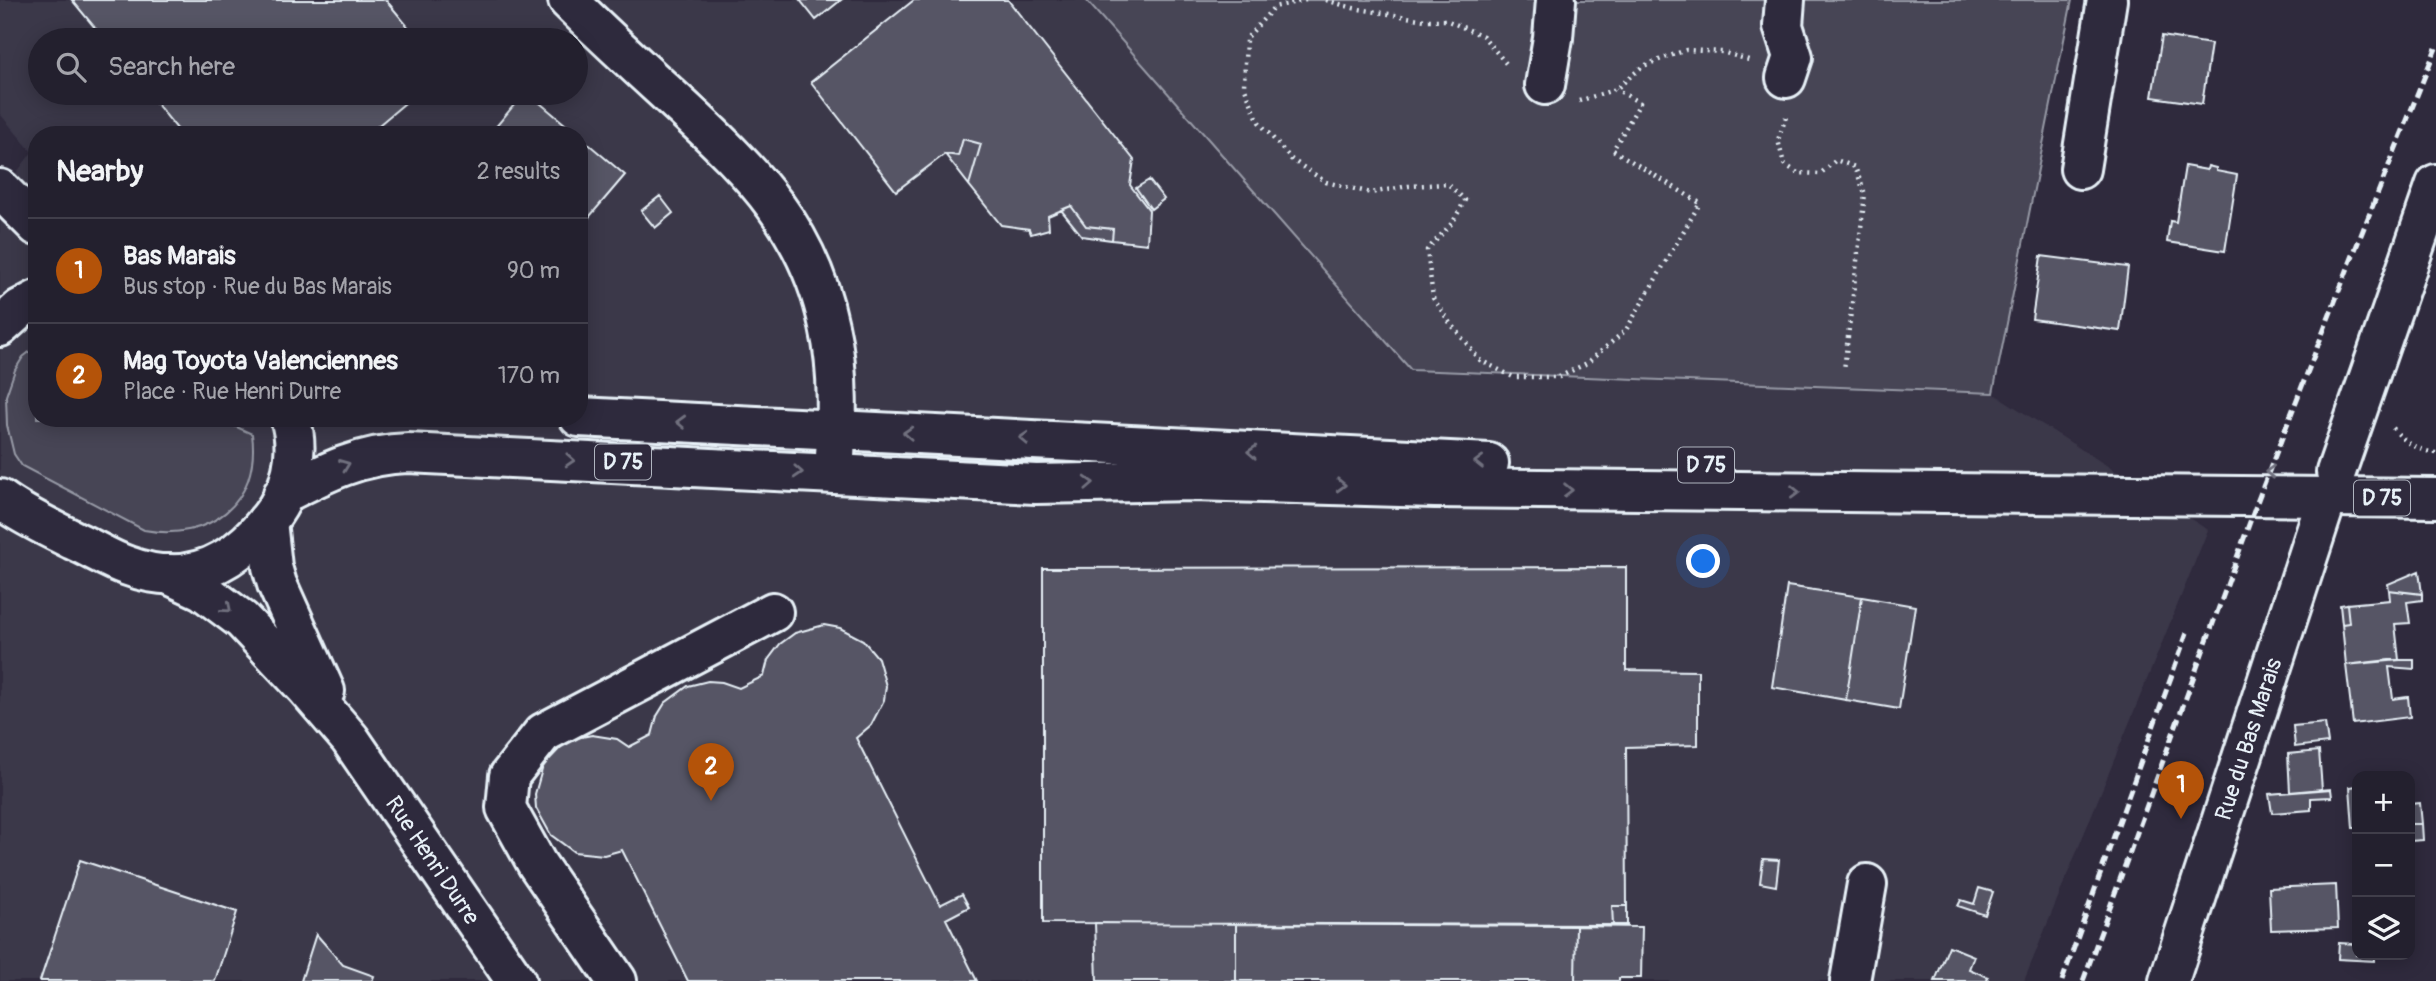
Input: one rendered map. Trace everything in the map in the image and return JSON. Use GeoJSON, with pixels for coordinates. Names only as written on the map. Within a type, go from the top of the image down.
{"type":"FeatureCollection","features":[{"type":"Feature","properties":{"kind":"main road"},"geometry":{"type":"LineString","coordinates":[[568,0],[730,152],[761,185],[786,220],[808,261],[829,324],[835,366],[837,430],[834,474]]}},
{"type":"Feature","properties":{"kind":"main road"},"geometry":{"type":"LineString","coordinates":[[1545,85],[1556,0]]}},
{"type":"Feature","properties":{"kind":"main road"},"geometry":{"type":"LineString","coordinates":[[1785,0],[1783,26],[1793,57],[1786,78]]}},
{"type":"Feature","properties":{"kind":"main road"},"geometry":{"type":"LineString","coordinates":[[2080,169],[2107,0]]}},
{"type":"Feature","properties":{"kind":"main road","name":"Rue du Bas Marais"},"geometry":{"type":"LineString","coordinates":[[2169,981],[2332,485],[2436,184]]}},
{"type":"Feature","properties":{"kind":"main road"},"geometry":{"type":"LineString","coordinates":[[0,188],[28,217]]}},
{"type":"Feature","properties":{"kind":"main road"},"geometry":{"type":"LineString","coordinates":[[0,327],[28,305]]}},
{"type":"Feature","properties":{"kind":"main road","name":"D 75"},"geometry":{"type":"LineString","coordinates":[[588,417],[1484,463],[2332,485],[2436,498]]}},
{"type":"Feature","properties":{"kind":"main road"},"geometry":{"type":"LineString","coordinates":[[9,509],[130,567],[168,574],[193,573],[218,564],[241,549],[275,508],[294,462],[292,427]]}},
{"type":"Feature","properties":{"kind":"main road","name":"D 75"},"geometry":{"type":"LineString","coordinates":[[275,508],[327,472],[359,459],[400,453],[1036,484],[1203,481],[1435,488],[2332,485],[2436,472]]}},
{"type":"Feature","properties":{"kind":"main road","name":"Rue Henri Durre"},"geometry":{"type":"LineString","coordinates":[[275,508],[272,567],[281,596],[315,672],[350,739]]}},
{"type":"Feature","properties":{"kind":"main road","name":"Rue Henri Durre"},"geometry":{"type":"LineString","coordinates":[[168,574],[209,595],[242,620],[350,739],[516,981]]}},
{"type":"Feature","properties":{"kind":"main road"},"geometry":{"type":"LineString","coordinates":[[617,981],[537,864],[506,808],[509,776],[543,733],[773,612]]}},
{"type":"Feature","properties":{"kind":"main road"},"geometry":{"type":"LineString","coordinates":[[1850,981],[1867,884]]}},
{"type":"Feature","properties":{"kind":"path"},"geometry":{"type":"LineString","coordinates":[[1306,0],[1274,7],[1246,39],[1244,86],[1259,122],[1291,159],[1326,182],[1371,193],[1409,186],[1448,184],[1465,200],[1453,222],[1427,250],[1433,298],[1480,360],[1513,377],[1559,377],[1587,363],[1626,330],[1700,203],[1613,150],[1640,103],[1616,89]]}},
{"type":"Feature","properties":{"kind":"path"},"geometry":{"type":"LineString","coordinates":[[1326,0],[1353,8],[1425,20],[1446,20],[1483,36],[1521,81],[1545,85],[1576,103],[1616,89],[1643,66],[1686,50],[1723,52],[1768,65],[1786,78],[1792,98],[1779,140],[1784,164],[1798,173],[1820,174],[1836,160],[1855,167],[1865,194],[1844,370]]}},
{"type":"Feature","properties":{"kind":"shaded area"},"geometry":{"type":"Polygon","coordinates":[[[0,0],[1086,0],[1411,370],[1993,393],[2208,530],[2024,981],[0,981],[0,195],[28,157],[28,427],[588,427],[588,126],[28,126],[28,147],[0,114],[0,0]]]}},
{"type":"Feature","properties":{"kind":"shaded area"},"geometry":{"type":"Polygon","coordinates":[[[1086,0],[2072,0],[1993,393],[1411,370],[1086,0]]]}},
{"type":"Feature","properties":{"kind":"shaded area"},"geometry":{"type":"Polygon","coordinates":[[[28,353],[28,427],[237,427],[252,434],[253,458],[248,480],[239,498],[226,512],[209,523],[190,530],[144,530],[22,466],[14,454],[7,425],[6,396],[15,370],[28,353]]]}},
{"type":"Feature","properties":{"kind":"building"},"geometry":{"type":"Polygon","coordinates":[[[72,0],[386,0],[409,28],[95,28],[72,0]]]}},
{"type":"Feature","properties":{"kind":"building"},"geometry":{"type":"Polygon","coordinates":[[[800,0],[841,0],[816,20],[800,0]]]}},
{"type":"Feature","properties":{"kind":"building"},"geometry":{"type":"Polygon","coordinates":[[[914,0],[1008,0],[1134,160],[1130,185],[1149,210],[1147,244],[1112,240],[1113,229],[1086,226],[1071,206],[1048,216],[1049,229],[1031,234],[1029,229],[1001,225],[969,185],[981,144],[963,139],[958,156],[945,154],[896,191],[811,82],[914,0]]]}},
{"type":"Feature","properties":{"kind":"building"},"geometry":{"type":"Polygon","coordinates":[[[2162,36],[2211,44],[2202,104],[2152,97],[2162,36]]]}},
{"type":"Feature","properties":{"kind":"building"},"geometry":{"type":"Polygon","coordinates":[[[158,105],[403,105],[378,126],[175,126],[158,105]]]}},
{"type":"Feature","properties":{"kind":"building"},"geometry":{"type":"Polygon","coordinates":[[[514,105],[542,105],[567,126],[496,126],[514,105]]]}},
{"type":"Feature","properties":{"kind":"building"},"geometry":{"type":"Polygon","coordinates":[[[963,139],[981,144],[969,185],[945,154],[958,156],[963,139]]]}},
{"type":"Feature","properties":{"kind":"building"},"geometry":{"type":"Polygon","coordinates":[[[588,144],[625,175],[588,218],[588,144]]]}},
{"type":"Feature","properties":{"kind":"building"},"geometry":{"type":"Polygon","coordinates":[[[2185,166],[2207,170],[2208,166],[2216,168],[2216,171],[2237,175],[2225,251],[2167,242],[2170,221],[2176,222],[2185,166]]]}},
{"type":"Feature","properties":{"kind":"building"},"geometry":{"type":"Polygon","coordinates":[[[1149,180],[1164,199],[1151,209],[1136,188],[1149,180]]]}},
{"type":"Feature","properties":{"kind":"building"},"geometry":{"type":"Polygon","coordinates":[[[660,196],[673,213],[655,228],[641,211],[660,196]]]}},
{"type":"Feature","properties":{"kind":"building"},"geometry":{"type":"Polygon","coordinates":[[[1071,206],[1086,226],[1113,229],[1112,240],[1082,236],[1061,210],[1071,206]]]}},
{"type":"Feature","properties":{"kind":"building"},"geometry":{"type":"Polygon","coordinates":[[[2041,256],[2128,267],[2120,331],[2032,319],[2041,256]]]}},
{"type":"Feature","properties":{"kind":"building"},"geometry":{"type":"Polygon","coordinates":[[[1626,567],[1626,670],[1698,671],[1698,745],[1626,747],[1627,906],[1612,906],[1613,925],[1043,923],[1043,568],[1626,567]]]}},
{"type":"Feature","properties":{"kind":"building"},"geometry":{"type":"Polygon","coordinates":[[[2419,571],[2422,594],[2389,590],[2388,584],[2419,571]]]}},
{"type":"Feature","properties":{"kind":"building"},"geometry":{"type":"Polygon","coordinates":[[[1787,586],[1862,597],[1846,700],[1772,687],[1787,586]]]}},
{"type":"Feature","properties":{"kind":"building"},"geometry":{"type":"Polygon","coordinates":[[[2389,590],[2422,594],[2422,600],[2407,602],[2410,623],[2395,624],[2399,660],[2346,665],[2342,624],[2349,623],[2347,604],[2390,600],[2389,590]]]}},
{"type":"Feature","properties":{"kind":"building"},"geometry":{"type":"Polygon","coordinates":[[[1862,597],[1915,606],[1899,709],[1846,700],[1862,597]]]}},
{"type":"Feature","properties":{"kind":"building"},"geometry":{"type":"Polygon","coordinates":[[[2347,604],[2349,623],[2342,624],[2340,605],[2347,604]]]}},
{"type":"Feature","properties":{"kind":"building"},"geometry":{"type":"Polygon","coordinates":[[[824,625],[840,628],[863,640],[878,658],[886,686],[884,700],[871,725],[856,738],[940,905],[962,894],[969,907],[946,919],[977,981],[688,981],[622,850],[604,855],[574,852],[551,835],[536,808],[535,794],[543,766],[564,744],[592,735],[617,739],[629,747],[652,735],[657,716],[665,703],[688,686],[708,681],[722,682],[739,688],[764,676],[768,660],[780,644],[795,633],[824,625]]]}},
{"type":"Feature","properties":{"kind":"building"},"geometry":{"type":"Polygon","coordinates":[[[2414,660],[2414,669],[2389,667],[2393,699],[2408,697],[2410,717],[2353,724],[2346,665],[2414,660]]]}},
{"type":"Feature","properties":{"kind":"building"},"geometry":{"type":"Polygon","coordinates":[[[2325,723],[2328,743],[2295,747],[2293,726],[2325,723]]]}},
{"type":"Feature","properties":{"kind":"building"},"geometry":{"type":"Polygon","coordinates":[[[2319,751],[2322,789],[2290,792],[2288,754],[2319,751]]]}},
{"type":"Feature","properties":{"kind":"building"},"geometry":{"type":"Polygon","coordinates":[[[2331,789],[2332,797],[2311,798],[2311,810],[2272,813],[2269,794],[2331,789]]]}},
{"type":"Feature","properties":{"kind":"building"},"geometry":{"type":"Polygon","coordinates":[[[2420,803],[2422,824],[2415,824],[2415,804],[2420,803]]]}},
{"type":"Feature","properties":{"kind":"building"},"geometry":{"type":"Polygon","coordinates":[[[2415,824],[2422,824],[2423,840],[2415,841],[2415,824]]]}},
{"type":"Feature","properties":{"kind":"building"},"geometry":{"type":"Polygon","coordinates":[[[1763,859],[1779,860],[1776,886],[1760,883],[1763,859]]]}},
{"type":"Feature","properties":{"kind":"building"},"geometry":{"type":"Polygon","coordinates":[[[80,860],[237,912],[215,981],[40,981],[80,860]]]}},
{"type":"Feature","properties":{"kind":"building"},"geometry":{"type":"Polygon","coordinates":[[[2336,885],[2338,928],[2271,930],[2269,888],[2336,885]]]}},
{"type":"Feature","properties":{"kind":"building"},"geometry":{"type":"Polygon","coordinates":[[[1979,888],[1993,892],[1985,915],[1958,906],[1961,900],[1974,904],[1979,888]]]}},
{"type":"Feature","properties":{"kind":"building"},"geometry":{"type":"Polygon","coordinates":[[[1612,906],[1627,906],[1627,925],[1613,925],[1612,906]]]}},
{"type":"Feature","properties":{"kind":"building"},"geometry":{"type":"Polygon","coordinates":[[[1095,923],[1236,924],[1236,981],[1097,981],[1095,923]]]}},
{"type":"Feature","properties":{"kind":"building"},"geometry":{"type":"Polygon","coordinates":[[[1236,924],[1576,926],[1575,981],[1236,981],[1236,924]]]}},
{"type":"Feature","properties":{"kind":"building"},"geometry":{"type":"Polygon","coordinates":[[[1576,926],[1642,927],[1641,978],[1575,981],[1576,926]]]}},
{"type":"Feature","properties":{"kind":"building"},"geometry":{"type":"Polygon","coordinates":[[[316,934],[343,965],[374,976],[372,981],[301,981],[316,934]]]}},
{"type":"Feature","properties":{"kind":"building"},"geometry":{"type":"Polygon","coordinates":[[[2339,943],[2352,944],[2352,960],[2338,959],[2339,943]]]}},
{"type":"Feature","properties":{"kind":"building"},"geometry":{"type":"Polygon","coordinates":[[[1949,946],[1974,956],[1969,969],[1988,977],[1987,981],[1935,981],[1949,946]]]}},
{"type":"Feature","properties":{"kind":"railway"},"geometry":{"type":"LineString","coordinates":[[2083,981],[2259,497],[2436,48]]}},
{"type":"Feature","properties":{"kind":"railway"},"geometry":{"type":"LineString","coordinates":[[2062,981],[2188,630]]}},
{"type":"Feature","properties":{"kind":"place","name":"Mag Toyota Valenciennes"},"geometry":{"type":"Point","coordinates":[711,801]}},
{"type":"Feature","properties":{"kind":"place","name":"Bas Marais"},"geometry":{"type":"Point","coordinates":[2181,819]}}]}
